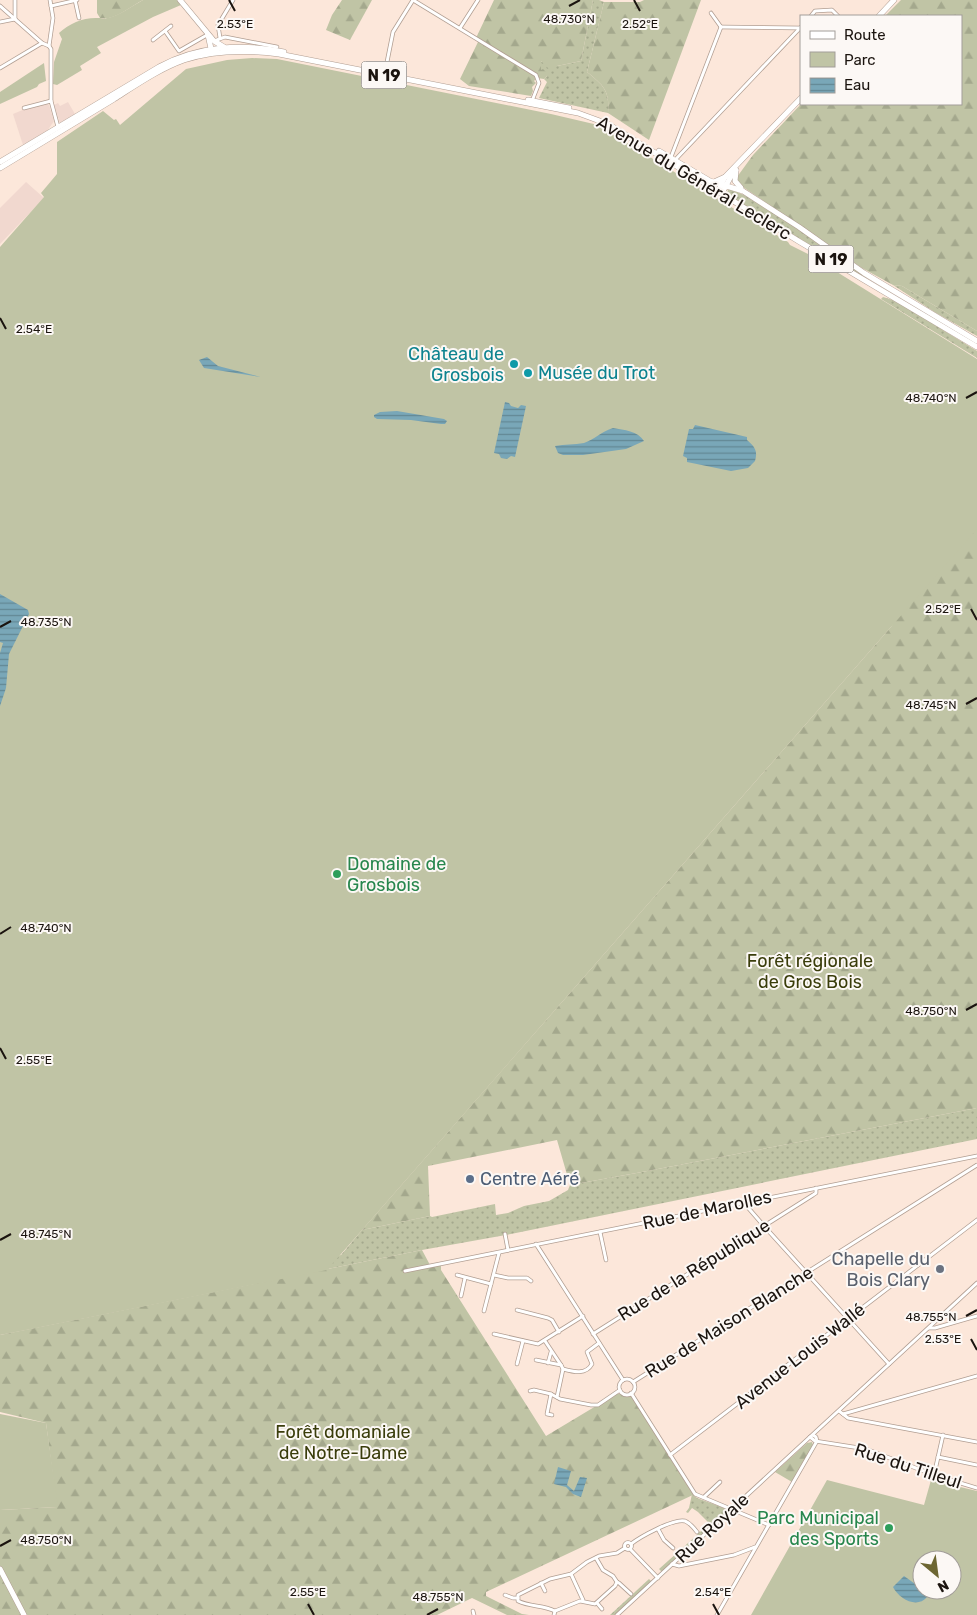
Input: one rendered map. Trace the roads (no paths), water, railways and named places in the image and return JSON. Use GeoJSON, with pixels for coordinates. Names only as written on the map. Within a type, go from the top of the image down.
{"type":"FeatureCollection","features":[{"type":"Feature","properties":{"kind":"main road"},"geometry":{"type":"LineString","coordinates":[[180,0],[208,34],[212,41],[213,51]]}},
{"type":"Feature","properties":{"kind":"main road"},"geometry":{"type":"LineString","coordinates":[[880,15],[896,0]]}},
{"type":"Feature","properties":{"kind":"main road"},"geometry":{"type":"LineString","coordinates":[[884,15],[896,0]]}},
{"type":"Feature","properties":{"kind":"main road"},"geometry":{"type":"LineString","coordinates":[[212,41],[224,47]]}},
{"type":"Feature","properties":{"kind":"main road","name":"N 19"},"geometry":{"type":"LineString","coordinates":[[0,162],[161,71],[184,60],[224,47],[251,47],[277,50],[532,102]]}},
{"type":"Feature","properties":{"kind":"main road","name":"N 19"},"geometry":{"type":"LineString","coordinates":[[213,51],[278,54],[572,109],[605,119],[714,182],[743,191],[799,226],[864,273],[977,341]]}},
{"type":"Feature","properties":{"kind":"main road"},"geometry":{"type":"LineString","coordinates":[[720,192],[734,170],[800,99]]}},
{"type":"Feature","properties":{"kind":"main road","name":"Avenue du Général Leclerc"},"geometry":{"type":"LineString","coordinates":[[532,102],[578,113],[608,124],[800,242],[977,347]]}},
{"type":"Feature","properties":{"kind":"main road"},"geometry":{"type":"LineString","coordinates":[[714,182],[734,170],[800,103]]}},
{"type":"Feature","properties":{"kind":"main road","name":"N 19"},"geometry":{"type":"LineString","coordinates":[[0,168],[60,129]]}},
{"type":"Feature","properties":{"kind":"main road"},"geometry":{"type":"LineString","coordinates":[[734,170],[735,181],[743,191]]}},
{"type":"Feature","properties":{"kind":"main road"},"geometry":{"type":"LineString","coordinates":[[724,185],[725,177]]}},
{"type":"Feature","properties":{"kind":"main road"},"geometry":{"type":"LineString","coordinates":[[0,1570],[24,1615]]}},
{"type":"Feature","properties":{"kind":"street"},"geometry":{"type":"LineString","coordinates":[[14,0],[15,19]]}},
{"type":"Feature","properties":{"kind":"street"},"geometry":{"type":"LineString","coordinates":[[50,0],[53,18],[49,46],[51,49],[51,102],[60,129]]}},
{"type":"Feature","properties":{"kind":"street"},"geometry":{"type":"LineString","coordinates":[[51,6],[76,0],[79,18]]}},
{"type":"Feature","properties":{"kind":"street"},"geometry":{"type":"LineString","coordinates":[[220,38],[218,25],[233,0]]}},
{"type":"Feature","properties":{"kind":"street"},"geometry":{"type":"LineString","coordinates":[[385,72],[393,32],[413,0],[536,75],[539,82],[532,102]]}},
{"type":"Feature","properties":{"kind":"street"},"geometry":{"type":"LineString","coordinates":[[460,28],[478,0]]}},
{"type":"Feature","properties":{"kind":"street"},"geometry":{"type":"LineString","coordinates":[[0,6],[42,43],[49,46]]}},
{"type":"Feature","properties":{"kind":"street"},"geometry":{"type":"LineString","coordinates":[[812,15],[815,11],[832,10],[837,15]]}},
{"type":"Feature","properties":{"kind":"street"},"geometry":{"type":"LineString","coordinates":[[711,13],[721,27]]}},
{"type":"Feature","properties":{"kind":"street"},"geometry":{"type":"LineString","coordinates":[[0,22],[15,19]]}},
{"type":"Feature","properties":{"kind":"street"},"geometry":{"type":"LineString","coordinates":[[153,40],[171,26]]}},
{"type":"Feature","properties":{"kind":"street"},"geometry":{"type":"LineString","coordinates":[[721,27],[800,27]]}},
{"type":"Feature","properties":{"kind":"street"},"geometry":{"type":"LineString","coordinates":[[673,159],[721,27]]}},
{"type":"Feature","properties":{"kind":"street"},"geometry":{"type":"LineString","coordinates":[[673,159],[800,27]]}},
{"type":"Feature","properties":{"kind":"street"},"geometry":{"type":"LineString","coordinates":[[165,31],[179,51],[208,34]]}},
{"type":"Feature","properties":{"kind":"street"},"geometry":{"type":"LineString","coordinates":[[212,41],[224,37],[277,47]]}},
{"type":"Feature","properties":{"kind":"street"},"geometry":{"type":"LineString","coordinates":[[0,68],[42,43]]}},
{"type":"Feature","properties":{"kind":"street"},"geometry":{"type":"LineString","coordinates":[[24,108],[51,102]]}},
{"type":"Feature","properties":{"kind":"street","name":"Rue de Marolles"},"geometry":{"type":"LineString","coordinates":[[405,1271],[977,1156]]}},
{"type":"Feature","properties":{"kind":"street","name":"Rue de Maison Blanche"},"geometry":{"type":"LineString","coordinates":[[633,1382],[977,1165]]}},
{"type":"Feature","properties":{"kind":"street","name":"Rue de la République"},"geometry":{"type":"LineString","coordinates":[[593,1334],[813,1195],[816,1193],[816,1188]]}},
{"type":"Feature","properties":{"kind":"street"},"geometry":{"type":"LineString","coordinates":[[744,1203],[889,1364]]}},
{"type":"Feature","properties":{"kind":"street","name":"Avenue Louis Wallé"},"geometry":{"type":"LineString","coordinates":[[670,1455],[977,1220]]}},
{"type":"Feature","properties":{"kind":"street"},"geometry":{"type":"LineString","coordinates":[[600,1232],[606,1260]]}},
{"type":"Feature","properties":{"kind":"street"},"geometry":{"type":"LineString","coordinates":[[505,1234],[508,1250]]}},
{"type":"Feature","properties":{"kind":"street"},"geometry":{"type":"LineString","coordinates":[[536,1244],[623,1380]]}},
{"type":"Feature","properties":{"kind":"street"},"geometry":{"type":"LineString","coordinates":[[484,1311],[499,1253]]}},
{"type":"Feature","properties":{"kind":"street"},"geometry":{"type":"LineString","coordinates":[[493,1274],[508,1278],[527,1278],[531,1281]]}},
{"type":"Feature","properties":{"kind":"street"},"geometry":{"type":"LineString","coordinates":[[456,1275],[491,1284]]}},
{"type":"Feature","properties":{"kind":"street"},"geometry":{"type":"LineString","coordinates":[[461,1296],[465,1278]]}},
{"type":"Feature","properties":{"kind":"street","name":"Rue Royale"},"geometry":{"type":"LineString","coordinates":[[617,1615],[806,1441],[813,1437],[818,1430],[977,1283]]}},
{"type":"Feature","properties":{"kind":"street"},"geometry":{"type":"LineString","coordinates":[[517,1310],[552,1320],[559,1332]]}},
{"type":"Feature","properties":{"kind":"street"},"geometry":{"type":"LineString","coordinates":[[494,1334],[538,1344],[582,1316]]}},
{"type":"Feature","properties":{"kind":"street"},"geometry":{"type":"LineString","coordinates":[[928,1328],[935,1328],[977,1316]]}},
{"type":"Feature","properties":{"kind":"street"},"geometry":{"type":"LineString","coordinates":[[517,1364],[523,1341]]}},
{"type":"Feature","properties":{"kind":"street"},"geometry":{"type":"LineString","coordinates":[[545,1341],[562,1367],[557,1397]]}},
{"type":"Feature","properties":{"kind":"street"},"geometry":{"type":"LineString","coordinates":[[536,1360],[577,1372],[586,1371],[591,1368],[592,1364],[587,1352],[599,1343]]}},
{"type":"Feature","properties":{"kind":"street"},"geometry":{"type":"LineString","coordinates":[[548,1363],[552,1351]]}},
{"type":"Feature","properties":{"kind":"street"},"geometry":{"type":"LineString","coordinates":[[843,1414],[977,1376]]}},
{"type":"Feature","properties":{"kind":"street"},"geometry":{"type":"LineString","coordinates":[[620,1390],[619,1386],[623,1380],[630,1379],[635,1387],[631,1393]]}},
{"type":"Feature","properties":{"kind":"street"},"geometry":{"type":"LineString","coordinates":[[530,1391],[534,1390],[591,1405],[598,1405],[620,1390]]}},
{"type":"Feature","properties":{"kind":"street"},"geometry":{"type":"LineString","coordinates":[[620,1390],[626,1394],[631,1393]]}},
{"type":"Feature","properties":{"kind":"street"},"geometry":{"type":"LineString","coordinates":[[631,1393],[695,1494],[768,1525]]}},
{"type":"Feature","properties":{"kind":"street"},"geometry":{"type":"LineString","coordinates":[[551,1394],[547,1414],[552,1415]]}},
{"type":"Feature","properties":{"kind":"street"},"geometry":{"type":"LineString","coordinates":[[839,1411],[848,1418],[977,1442]]}},
{"type":"Feature","properties":{"kind":"street"},"geometry":{"type":"LineString","coordinates":[[934,1475],[943,1435]]}},
{"type":"Feature","properties":{"kind":"street","name":"Rue du Tilleul"},"geometry":{"type":"LineString","coordinates":[[813,1437],[817,1441],[866,1449],[934,1475],[977,1488]]}},
{"type":"Feature","properties":{"kind":"street"},"geometry":{"type":"LineString","coordinates":[[971,1440],[976,1437]]}},
{"type":"Feature","properties":{"kind":"street"},"geometry":{"type":"LineString","coordinates":[[716,1615],[817,1441]]}},
{"type":"Feature","properties":{"kind":"street"},"geometry":{"type":"LineString","coordinates":[[938,1457],[977,1465]]}},
{"type":"Feature","properties":{"kind":"street"},"geometry":{"type":"LineString","coordinates":[[704,1497],[720,1482]]}},
{"type":"Feature","properties":{"kind":"street"},"geometry":{"type":"LineString","coordinates":[[518,1598],[520,1593],[550,1579],[571,1574],[587,1562],[618,1553],[658,1528],[685,1521],[697,1532]]}},
{"type":"Feature","properties":{"kind":"street"},"geometry":{"type":"LineString","coordinates":[[658,1528],[664,1540],[672,1548]]}},
{"type":"Feature","properties":{"kind":"street"},"geometry":{"type":"LineString","coordinates":[[625,1548],[625,1544],[628,1543],[658,1578]]}},
{"type":"Feature","properties":{"kind":"street"},"geometry":{"type":"LineString","coordinates":[[672,1564],[679,1566],[734,1555],[751,1547],[756,1547]]}},
{"type":"Feature","properties":{"kind":"street"},"geometry":{"type":"LineString","coordinates":[[596,1558],[603,1570],[631,1594]]}},
{"type":"Feature","properties":{"kind":"street"},"geometry":{"type":"LineString","coordinates":[[571,1574],[583,1601]]}},
{"type":"Feature","properties":{"kind":"street"},"geometry":{"type":"LineString","coordinates":[[518,1598],[518,1601],[522,1603],[540,1606],[555,1613],[583,1601],[595,1604],[617,1582]]}},
{"type":"Feature","properties":{"kind":"street"},"geometry":{"type":"LineString","coordinates":[[541,1583],[545,1591]]}},
{"type":"Feature","properties":{"kind":"street"},"geometry":{"type":"LineString","coordinates":[[505,1595],[518,1598]]}},
{"type":"Feature","properties":{"kind":"street"},"geometry":{"type":"LineString","coordinates":[[596,1603],[602,1609]]}},
{"type":"Feature","properties":{"kind":"water"},"geometry":{"type":"Polygon","coordinates":[[[207,357],[218,366],[261,377],[204,368],[199,360],[207,357]]]}},
{"type":"Feature","properties":{"kind":"water"},"geometry":{"type":"Polygon","coordinates":[[[505,402],[518,408],[521,405],[526,406],[515,457],[511,456],[507,459],[501,458],[499,454],[494,453],[505,402]]]}},
{"type":"Feature","properties":{"kind":"water"},"geometry":{"type":"Polygon","coordinates":[[[397,411],[447,421],[445,424],[441,424],[411,420],[377,419],[374,417],[374,415],[380,412],[397,411]]]}},
{"type":"Feature","properties":{"kind":"water"},"geometry":{"type":"Polygon","coordinates":[[[695,425],[747,437],[747,440],[755,449],[755,461],[748,468],[731,471],[687,462],[687,458],[683,456],[689,429],[693,429],[695,425]]]}},
{"type":"Feature","properties":{"kind":"water"},"geometry":{"type":"Polygon","coordinates":[[[613,428],[634,433],[644,441],[626,449],[583,455],[563,455],[558,453],[555,446],[584,443],[613,428]]]}},
{"type":"Feature","properties":{"kind":"water"},"geometry":{"type":"Polygon","coordinates":[[[0,594],[28,610],[29,614],[9,654],[6,688],[0,706],[0,653],[3,643],[0,642],[0,594]]]}},
{"type":"Feature","properties":{"kind":"water"},"geometry":{"type":"Polygon","coordinates":[[[558,1467],[571,1471],[567,1485],[574,1491],[580,1477],[587,1478],[581,1497],[573,1494],[566,1487],[554,1484],[558,1467]]]}},
{"type":"Feature","properties":{"kind":"water"},"geometry":{"type":"Polygon","coordinates":[[[904,1576],[912,1582],[912,1600],[924,1600],[918,1602],[908,1601],[899,1595],[893,1587],[904,1576]]]}},
{"type":"Feature","properties":{"kind":"place","name":"Château de Grosbois"},"geometry":{"type":"Point","coordinates":[514,364]}},
{"type":"Feature","properties":{"kind":"place","name":"Musée du Trot"},"geometry":{"type":"Point","coordinates":[528,373]}},
{"type":"Feature","properties":{"kind":"place","name":"Domaine de Grosbois"},"geometry":{"type":"Point","coordinates":[337,874]}},
{"type":"Feature","properties":{"kind":"place","name":"Centre Aéré"},"geometry":{"type":"Point","coordinates":[470,1179]}},
{"type":"Feature","properties":{"kind":"place","name":"Chapelle du Bois Clary"},"geometry":{"type":"Point","coordinates":[940,1269]}},
{"type":"Feature","properties":{"kind":"place","name":"Parc Municipal des Sports"},"geometry":{"type":"Point","coordinates":[889,1528]}},
{"type":"Feature","properties":{"kind":"park label","name":"Forêt régionale de Gros Bois"},"geometry":{"type":"Point","coordinates":[810,971]}},
{"type":"Feature","properties":{"kind":"park label","name":"Forêt domaniale de Notre-Dame"},"geometry":{"type":"Point","coordinates":[343,1442]}}]}
